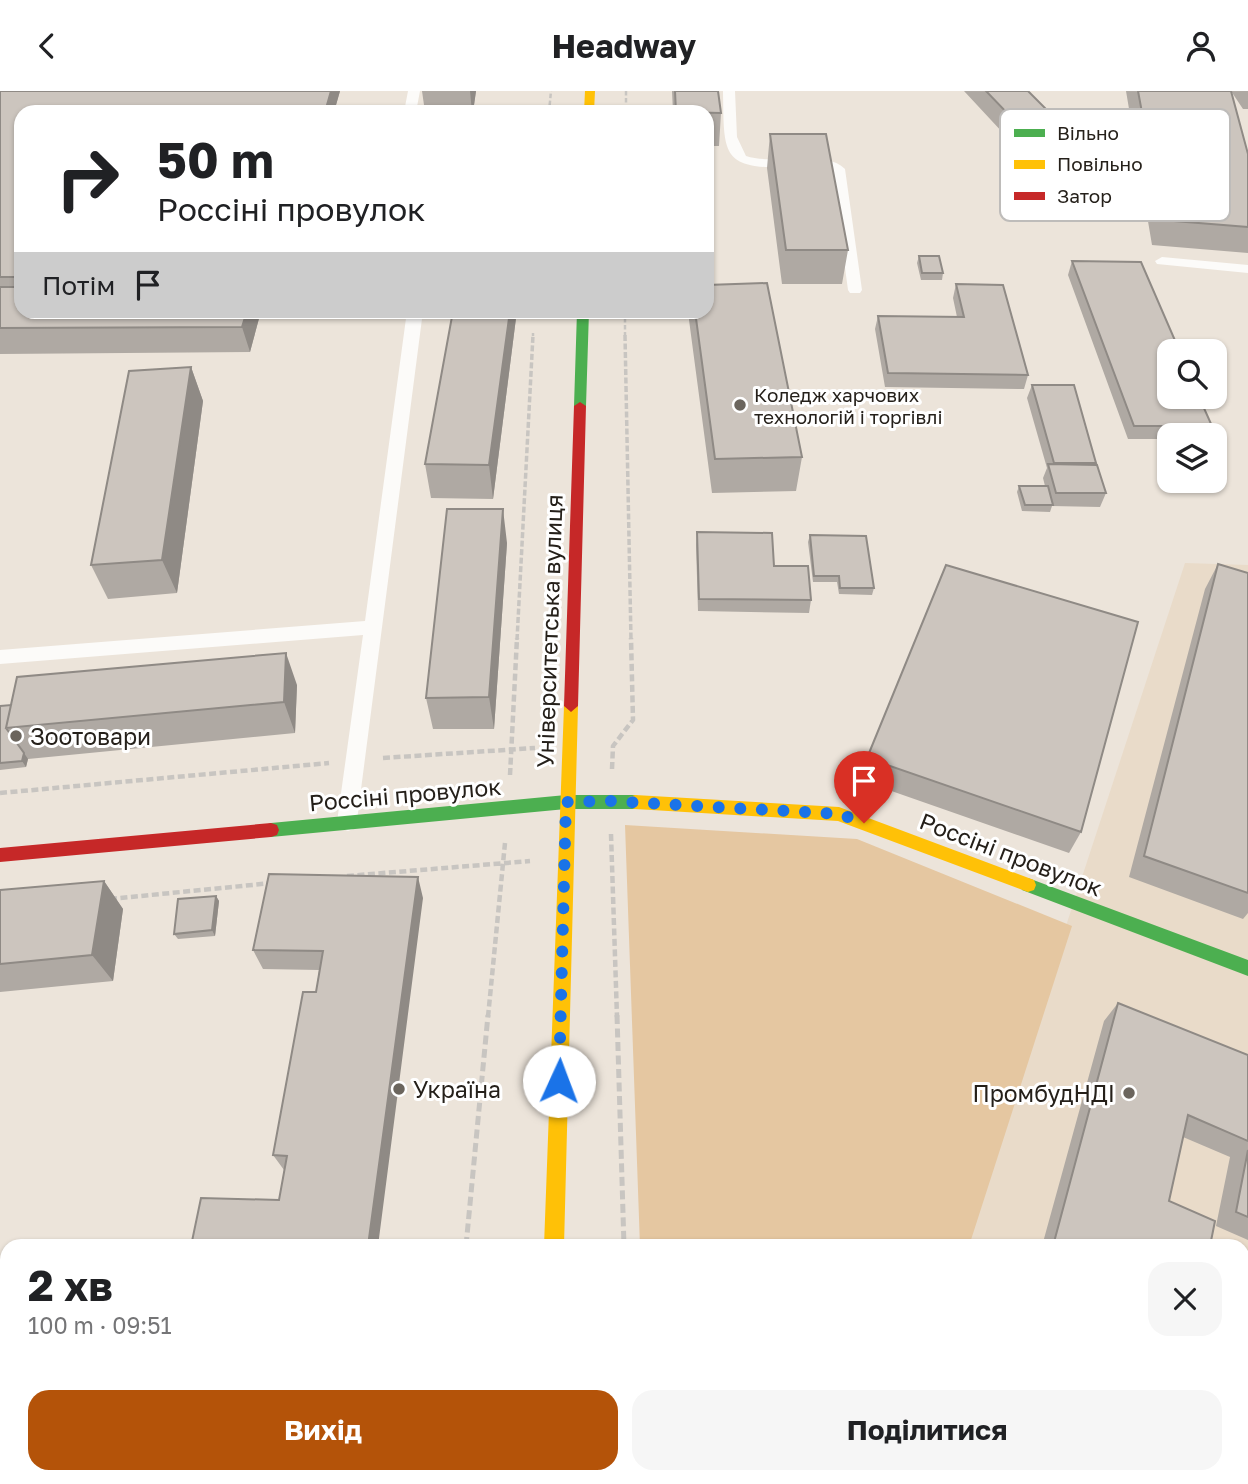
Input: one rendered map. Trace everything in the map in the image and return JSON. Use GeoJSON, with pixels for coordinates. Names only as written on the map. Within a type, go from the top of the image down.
{"type":"FeatureCollection","features":[{"type":"Feature","properties":{"kind":"main road","name":"Університетська вулиця"},"geometry":{"type":"LineString","coordinates":[[554,1239],[583,319]]}},
{"type":"Feature","properties":{"kind":"main road","name":"Россіні провулок"},"geometry":{"type":"LineString","coordinates":[[0,855],[566,802],[610,801],[839,814],[1248,968]]}},
{"type":"Feature","properties":{"kind":"lane"},"geometry":{"type":"LineString","coordinates":[[729,91],[733,149],[741,158],[756,163],[825,164],[838,169],[855,290]]}},
{"type":"Feature","properties":{"kind":"lane"},"geometry":{"type":"LineString","coordinates":[[1162,261],[1248,269]]}},
{"type":"Feature","properties":{"kind":"lane"},"geometry":{"type":"LineString","coordinates":[[348,822],[414,319]]}},
{"type":"Feature","properties":{"kind":"lane"},"geometry":{"type":"LineString","coordinates":[[0,657],[373,627]]}},
{"type":"Feature","properties":{"kind":"path"},"geometry":{"type":"LineString","coordinates":[[0,793],[356,761],[569,746],[612,746]]}},
{"type":"Feature","properties":{"kind":"path"},"geometry":{"type":"LineString","coordinates":[[340,877],[503,862],[612,860]]}},
{"type":"Feature","properties":{"kind":"path"},"geometry":{"type":"LineString","coordinates":[[109,899],[286,882]]}},
{"type":"Feature","properties":{"kind":"shaded area","name":"ПромбудНДІ"},"geometry":{"type":"Polygon","coordinates":[[[1185,563],[1248,565],[1248,1239],[963,1239],[1185,563]]]}},
{"type":"Feature","properties":{"kind":"shaded area"},"geometry":{"type":"Polygon","coordinates":[[[625,825],[857,839],[1072,926],[971,1239],[640,1239],[625,825]]]}},
{"type":"Feature","properties":{"kind":"building"},"geometry":{"type":"Polygon","coordinates":[[[0,91],[331,91],[327,105],[14,105],[14,277],[0,277],[0,91]]]}},
{"type":"Feature","properties":{"kind":"building"},"geometry":{"type":"Polygon","coordinates":[[[675,91],[718,91],[721,113],[714,113],[714,105],[676,105],[675,91]]]}},
{"type":"Feature","properties":{"kind":"building"},"geometry":{"type":"Polygon","coordinates":[[[986,91],[1028,91],[1046,109],[1003,109],[986,91]]]}},
{"type":"Feature","properties":{"kind":"building"},"geometry":{"type":"Polygon","coordinates":[[[1138,91],[1231,91],[1248,154],[1248,227],[1174,221],[1230,221],[1230,109],[1141,109],[1138,91]]]}},
{"type":"Feature","properties":{"kind":"building"},"geometry":{"type":"Polygon","coordinates":[[[770,134],[826,134],[848,250],[786,250],[770,134]]]}},
{"type":"Feature","properties":{"kind":"building"},"geometry":{"type":"Polygon","coordinates":[[[919,256],[939,256],[943,273],[922,273],[919,256]]]}},
{"type":"Feature","properties":{"kind":"building"},"geometry":{"type":"Polygon","coordinates":[[[1072,261],[1141,262],[1174,339],[1157,339],[1157,409],[1204,409],[1211,423],[1134,426],[1072,261]]]}},
{"type":"Feature","properties":{"kind":"building","name":"Коледж харчових технологій і торгівлі"},"geometry":{"type":"Polygon","coordinates":[[[767,283],[802,457],[715,459],[696,319],[714,319],[714,285],[767,283]]]}},
{"type":"Feature","properties":{"kind":"building"},"geometry":{"type":"Polygon","coordinates":[[[956,284],[1003,285],[1028,375],[888,373],[878,316],[964,317],[956,284]]]}},
{"type":"Feature","properties":{"kind":"building"},"geometry":{"type":"Polygon","coordinates":[[[0,287],[14,287],[14,319],[244,319],[242,327],[0,328],[0,287]]]}},
{"type":"Feature","properties":{"kind":"building"},"geometry":{"type":"Polygon","coordinates":[[[452,319],[509,319],[489,465],[425,464],[452,319]]]}},
{"type":"Feature","properties":{"kind":"building"},"geometry":{"type":"Polygon","coordinates":[[[191,367],[162,560],[91,565],[129,371],[191,367]]]}},
{"type":"Feature","properties":{"kind":"building"},"geometry":{"type":"Polygon","coordinates":[[[1032,385],[1074,385],[1096,463],[1054,463],[1032,385]]]}},
{"type":"Feature","properties":{"kind":"building"},"geometry":{"type":"Polygon","coordinates":[[[1048,464],[1097,465],[1106,493],[1056,493],[1048,464]]]}},
{"type":"Feature","properties":{"kind":"building"},"geometry":{"type":"Polygon","coordinates":[[[1019,486],[1048,486],[1053,505],[1025,505],[1019,486]]]}},
{"type":"Feature","properties":{"kind":"building"},"geometry":{"type":"Polygon","coordinates":[[[447,509],[503,509],[489,697],[426,698],[447,509]]]}},
{"type":"Feature","properties":{"kind":"building"},"geometry":{"type":"Polygon","coordinates":[[[697,532],[772,533],[774,566],[808,566],[811,600],[699,599],[697,532]]]}},
{"type":"Feature","properties":{"kind":"building"},"geometry":{"type":"Polygon","coordinates":[[[810,535],[866,536],[874,588],[840,588],[839,576],[814,576],[810,535]]]}},
{"type":"Feature","properties":{"kind":"building"},"geometry":{"type":"Polygon","coordinates":[[[1218,564],[1248,573],[1248,893],[1144,856],[1218,564]]]}},
{"type":"Feature","properties":{"kind":"building"},"geometry":{"type":"Polygon","coordinates":[[[946,565],[1138,622],[1081,832],[867,758],[946,565]]]}},
{"type":"Feature","properties":{"kind":"building"},"geometry":{"type":"Polygon","coordinates":[[[286,653],[284,702],[6,728],[17,677],[286,653]]]}},
{"type":"Feature","properties":{"kind":"building"},"geometry":{"type":"Polygon","coordinates":[[[11,705],[6,728],[24,753],[22,761],[0,763],[0,706],[11,705]]]}},
{"type":"Feature","properties":{"kind":"building"},"geometry":{"type":"Polygon","coordinates":[[[269,874],[418,877],[369,1239],[192,1239],[201,1198],[279,1200],[287,1156],[273,1155],[303,992],[316,992],[323,951],[253,950],[269,874]]]}},
{"type":"Feature","properties":{"kind":"building"},"geometry":{"type":"Polygon","coordinates":[[[104,881],[92,955],[0,964],[0,890],[104,881]]]}},
{"type":"Feature","properties":{"kind":"building"},"geometry":{"type":"Polygon","coordinates":[[[216,896],[212,930],[174,934],[178,899],[216,896]]]}},
{"type":"Feature","properties":{"kind":"building"},"geometry":{"type":"Polygon","coordinates":[[[1118,1003],[1248,1055],[1248,1141],[1188,1115],[1169,1201],[1215,1221],[1211,1239],[1055,1239],[1118,1003]]]}},
{"type":"Feature","properties":{"kind":"building"},"geometry":{"type":"Polygon","coordinates":[[[1248,1150],[1248,1217],[1236,1212],[1248,1150]]]}},
{"type":"Feature","properties":{"kind":"traffic: fast"},"geometry":{"type":"LineString","coordinates":[[580,406],[583,319]]}},
{"type":"Feature","properties":{"kind":"traffic: fast"},"geometry":{"type":"LineString","coordinates":[[271,830],[566,802],[635,802]]}},
{"type":"Feature","properties":{"kind":"traffic: fast"},"geometry":{"type":"LineString","coordinates":[[1028,885],[1248,968]]}},
{"type":"Feature","properties":{"kind":"traffic: slow"},"geometry":{"type":"LineString","coordinates":[[589,105],[590,91]]}},
{"type":"Feature","properties":{"kind":"traffic: slow"},"geometry":{"type":"LineString","coordinates":[[554,1239],[571,706]]}},
{"type":"Feature","properties":{"kind":"traffic: slow"},"geometry":{"type":"LineString","coordinates":[[635,802],[839,814],[1028,885]]}},
{"type":"Feature","properties":{"kind":"traffic: jam"},"geometry":{"type":"LineString","coordinates":[[571,706],[580,406]]}},
{"type":"Feature","properties":{"kind":"traffic: jam"},"geometry":{"type":"LineString","coordinates":[[0,855],[271,830]]}},
{"type":"Feature","properties":{"kind":"place","name":"Коледж харчових технологій і торгівлі"},"geometry":{"type":"Point","coordinates":[740,405]}},
{"type":"Feature","properties":{"kind":"place","name":"Зоотовари"},"geometry":{"type":"Point","coordinates":[16,736]}},
{"type":"Feature","properties":{"kind":"place","name":"Україна"},"geometry":{"type":"Point","coordinates":[399,1089]}},
{"type":"Feature","properties":{"kind":"place","name":"ПромбудНДІ"},"geometry":{"type":"Point","coordinates":[1129,1093]}},
{"type":"Feature","properties":{"kind":"route"},"geometry":{"type":"LineString","coordinates":[[559,1081],[566,802],[610,801],[839,814],[864,823]]}}]}
